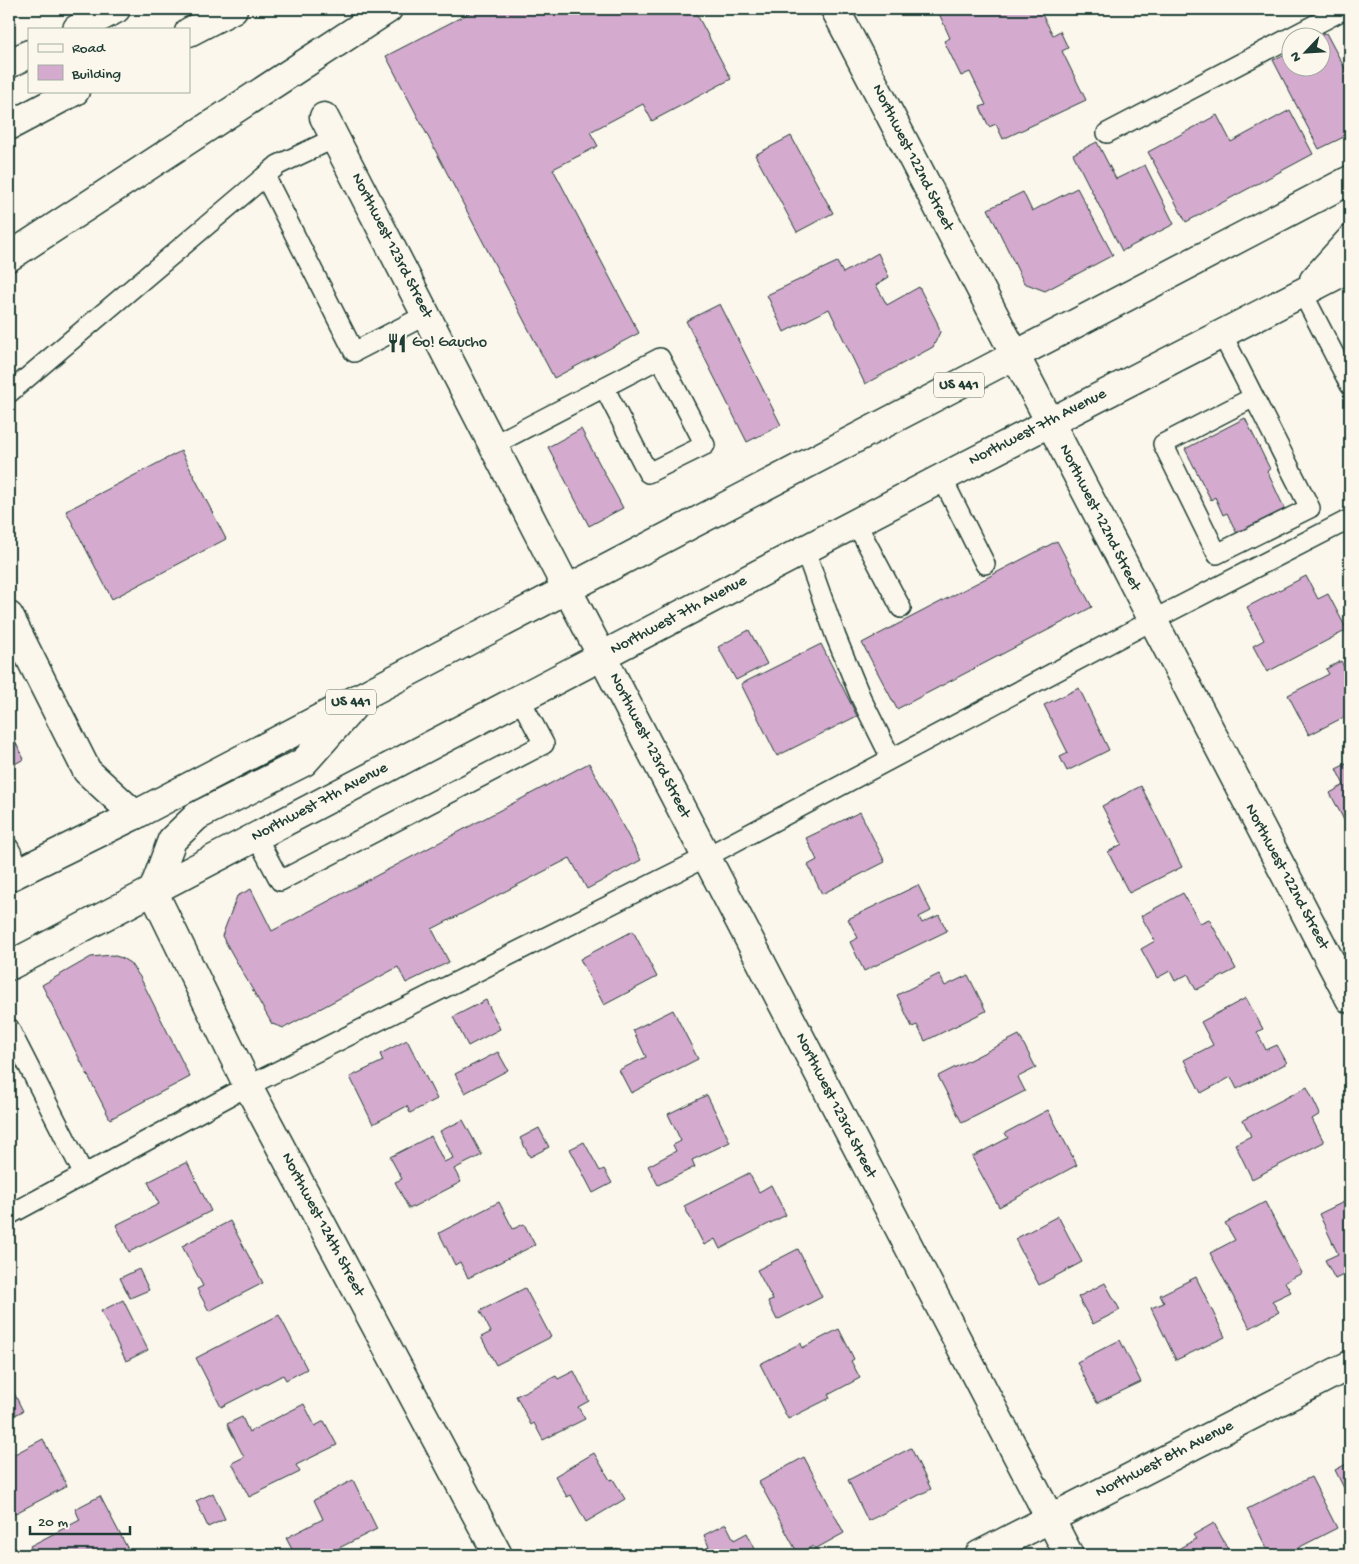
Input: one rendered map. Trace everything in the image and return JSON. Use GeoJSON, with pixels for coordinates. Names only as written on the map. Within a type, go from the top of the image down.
{"type":"FeatureCollection","features":[{"type":"Feature","properties":{"kind":"main road"},"geometry":{"type":"LineString","coordinates":[[79,28],[116,9]]}},
{"type":"Feature","properties":{"kind":"main road"},"geometry":{"type":"LineString","coordinates":[[190,31],[233,9]]}},
{"type":"Feature","properties":{"kind":"main road"},"geometry":{"type":"LineString","coordinates":[[9,257],[388,9]]}},
{"type":"Feature","properties":{"kind":"main road","name":"Northwest 122nd Street"},"geometry":{"type":"LineString","coordinates":[[835,9],[1350,1000]]}},
{"type":"Feature","properties":{"kind":"main road"},"geometry":{"type":"LineString","coordinates":[[9,64],[28,54]]}},
{"type":"Feature","properties":{"kind":"main road"},"geometry":{"type":"LineString","coordinates":[[9,126],[73,92]]}},
{"type":"Feature","properties":{"kind":"main road","name":"Northwest 123rd Street"},"geometry":{"type":"LineString","coordinates":[[329,128],[1069,1555]]}},
{"type":"Feature","properties":{"kind":"main road","name":"US 441"},"geometry":{"type":"LineString","coordinates":[[13,866],[135,815],[1350,180]]}},
{"type":"Feature","properties":{"kind":"main road"},"geometry":{"type":"LineString","coordinates":[[1302,292],[1350,240]]}},
{"type":"Feature","properties":{"kind":"main road","name":"Northwest 7th Avenue"},"geometry":{"type":"LineString","coordinates":[[9,966],[942,478],[1350,268]]}},
{"type":"Feature","properties":{"kind":"main road"},"geometry":{"type":"LineString","coordinates":[[9,616],[87,770],[135,815]]}},
{"type":"Feature","properties":{"kind":"main road"},"geometry":{"type":"LineString","coordinates":[[153,891],[172,840],[198,816],[304,762],[363,696]]}},
{"type":"Feature","properties":{"kind":"main road","name":"Northwest 124th Street"},"geometry":{"type":"LineString","coordinates":[[153,891],[248,1086],[498,1555]]}},
{"type":"Feature","properties":{"kind":"main road","name":"Northwest 8th Avenue"},"geometry":{"type":"LineString","coordinates":[[979,1555],[1350,1365]]}},
{"type":"Feature","properties":{"kind":"lane"},"geometry":{"type":"LineString","coordinates":[[1107,132],[1345,9]]}},
{"type":"Feature","properties":{"kind":"lane"},"geometry":{"type":"LineString","coordinates":[[9,393],[278,165],[329,128]]}},
{"type":"Feature","properties":{"kind":"lane"},"geometry":{"type":"LineString","coordinates":[[265,176],[354,352],[426,316]]}},
{"type":"Feature","properties":{"kind":"lane"},"geometry":{"type":"LineString","coordinates":[[1302,292],[1350,385]]}},
{"type":"Feature","properties":{"kind":"lane"},"geometry":{"type":"LineString","coordinates":[[1222,334],[1310,508],[1217,554],[1163,444],[1254,398]]}},
{"type":"Feature","properties":{"kind":"lane"},"geometry":{"type":"LineString","coordinates":[[493,445],[604,387],[660,358],[705,445],[648,473],[604,387]]}},
{"type":"Feature","properties":{"kind":"lane"},"geometry":{"type":"LineString","coordinates":[[942,478],[985,564]]}},
{"type":"Feature","properties":{"kind":"lane"},"geometry":{"type":"LineString","coordinates":[[9,1215],[248,1086],[706,857],[1153,620],[1350,519]]}},
{"type":"Feature","properties":{"kind":"lane"},"geometry":{"type":"LineString","coordinates":[[856,523],[901,608]]}},
{"type":"Feature","properties":{"kind":"lane"},"geometry":{"type":"LineString","coordinates":[[805,550],[839,646],[860,698],[891,758]]}},
{"type":"Feature","properties":{"kind":"lane"},"geometry":{"type":"LineString","coordinates":[[256,836],[280,881],[535,749],[544,744],[520,698]]}},
{"type":"Feature","properties":{"kind":"lane"},"geometry":{"type":"LineString","coordinates":[[9,1028],[84,1175]]}},
{"type":"Feature","properties":{"kind":"building"},"geometry":{"type":"Polygon","coordinates":[[[477,9],[694,9],[731,79],[652,121],[643,104],[590,132],[598,146],[553,169],[639,333],[554,378],[386,56],[477,9]]]}},
{"type":"Feature","properties":{"kind":"building"},"geometry":{"type":"Polygon","coordinates":[[[937,9],[1039,9],[1053,35],[1060,31],[1068,48],[1062,51],[1086,100],[1003,139],[996,124],[989,127],[980,107],[986,105],[970,72],[961,76],[944,41],[950,38],[937,9]]]}},
{"type":"Feature","properties":{"kind":"building"},"geometry":{"type":"Polygon","coordinates":[[[1332,44],[1350,78],[1350,134],[1319,149],[1282,78],[1332,78],[1332,44]]]}},
{"type":"Feature","properties":{"kind":"building"},"geometry":{"type":"Polygon","coordinates":[[[1282,56],[1282,77],[1273,60],[1282,56]]]}},
{"type":"Feature","properties":{"kind":"building"},"geometry":{"type":"Polygon","coordinates":[[[1290,110],[1313,154],[1186,222],[1148,152],[1217,115],[1231,142],[1290,110]]]}},
{"type":"Feature","properties":{"kind":"building"},"geometry":{"type":"Polygon","coordinates":[[[791,136],[833,213],[797,232],[755,155],[791,136]]]}},
{"type":"Feature","properties":{"kind":"building"},"geometry":{"type":"Polygon","coordinates":[[[1097,142],[1116,179],[1145,165],[1174,224],[1122,251],[1073,154],[1097,142]]]}},
{"type":"Feature","properties":{"kind":"building"},"geometry":{"type":"Polygon","coordinates":[[[1077,188],[1113,255],[1045,291],[1024,283],[988,209],[1023,192],[1032,211],[1077,188]]]}},
{"type":"Feature","properties":{"kind":"building"},"geometry":{"type":"Polygon","coordinates":[[[878,253],[889,277],[876,285],[887,305],[919,287],[937,322],[940,332],[933,347],[865,384],[829,309],[784,332],[767,295],[837,262],[843,273],[878,253]]]}},
{"type":"Feature","properties":{"kind":"building"},"geometry":{"type":"Polygon","coordinates":[[[720,304],[781,425],[747,442],[686,321],[720,304]]]}},
{"type":"Feature","properties":{"kind":"building"},"geometry":{"type":"Polygon","coordinates":[[[1245,418],[1270,469],[1267,471],[1286,512],[1238,536],[1227,513],[1223,515],[1215,497],[1211,500],[1185,449],[1245,418]]]}},
{"type":"Feature","properties":{"kind":"building"},"geometry":{"type":"Polygon","coordinates":[[[581,429],[623,508],[589,526],[548,447],[581,429]]]}},
{"type":"Feature","properties":{"kind":"building"},"geometry":{"type":"Polygon","coordinates":[[[181,451],[226,539],[112,599],[66,511],[181,451]]]}},
{"type":"Feature","properties":{"kind":"building"},"geometry":{"type":"Polygon","coordinates":[[[1057,541],[1092,607],[897,709],[862,643],[1057,541]]]}},
{"type":"Feature","properties":{"kind":"building"},"geometry":{"type":"Polygon","coordinates":[[[1306,576],[1318,599],[1328,594],[1347,630],[1267,672],[1253,646],[1264,640],[1247,607],[1306,576]]]}},
{"type":"Feature","properties":{"kind":"building"},"geometry":{"type":"Polygon","coordinates":[[[749,630],[767,664],[736,680],[718,647],[749,630]]]}},
{"type":"Feature","properties":{"kind":"building"},"geometry":{"type":"Polygon","coordinates":[[[821,644],[857,716],[777,756],[741,684],[821,644]]]}},
{"type":"Feature","properties":{"kind":"building"},"geometry":{"type":"Polygon","coordinates":[[[1341,661],[1350,679],[1350,719],[1346,721],[1344,717],[1309,735],[1288,695],[1329,674],[1326,669],[1341,661]]]}},
{"type":"Feature","properties":{"kind":"building"},"geometry":{"type":"Polygon","coordinates":[[[1079,688],[1109,750],[1067,771],[1060,757],[1068,753],[1044,705],[1079,688]]]}},
{"type":"Feature","properties":{"kind":"building"},"geometry":{"type":"Polygon","coordinates":[[[9,730],[24,759],[9,767],[9,730]]]}},
{"type":"Feature","properties":{"kind":"building"},"geometry":{"type":"Polygon","coordinates":[[[1350,762],[1350,819],[1345,822],[1330,793],[1344,785],[1336,769],[1350,762]]]}},
{"type":"Feature","properties":{"kind":"building"},"geometry":{"type":"Polygon","coordinates":[[[589,763],[641,860],[587,889],[570,858],[432,929],[449,962],[406,983],[398,967],[284,1028],[272,1024],[222,936],[237,896],[251,889],[272,931],[589,763]]]}},
{"type":"Feature","properties":{"kind":"building"},"geometry":{"type":"Polygon","coordinates":[[[1141,786],[1182,867],[1129,893],[1108,852],[1122,844],[1102,806],[1141,786]]]}},
{"type":"Feature","properties":{"kind":"building"},"geometry":{"type":"Polygon","coordinates":[[[860,812],[885,862],[822,894],[808,865],[817,860],[806,838],[860,812]]]}},
{"type":"Feature","properties":{"kind":"building"},"geometry":{"type":"Polygon","coordinates":[[[918,885],[931,911],[919,917],[922,923],[939,915],[947,931],[864,971],[850,942],[858,938],[848,919],[918,885]]]}},
{"type":"Feature","properties":{"kind":"building"},"geometry":{"type":"Polygon","coordinates":[[[1183,893],[1200,923],[1209,919],[1236,969],[1196,990],[1188,974],[1175,981],[1170,971],[1157,978],[1141,949],[1155,941],[1141,916],[1183,893]]]}},
{"type":"Feature","properties":{"kind":"building"},"geometry":{"type":"Polygon","coordinates":[[[633,931],[657,977],[604,1005],[580,959],[633,931]]]}},
{"type":"Feature","properties":{"kind":"building"},"geometry":{"type":"Polygon","coordinates":[[[112,955],[130,963],[140,977],[190,1077],[110,1119],[42,985],[91,957],[112,955]]]}},
{"type":"Feature","properties":{"kind":"building"},"geometry":{"type":"Polygon","coordinates":[[[939,974],[945,986],[968,975],[986,1011],[925,1041],[917,1025],[912,1027],[897,995],[939,974]]]}},
{"type":"Feature","properties":{"kind":"building"},"geometry":{"type":"Polygon","coordinates":[[[1246,998],[1263,1029],[1257,1032],[1266,1050],[1277,1045],[1287,1063],[1237,1089],[1231,1077],[1201,1093],[1184,1060],[1213,1045],[1201,1022],[1246,998]]]}},
{"type":"Feature","properties":{"kind":"building"},"geometry":{"type":"Polygon","coordinates":[[[486,1000],[500,1029],[468,1046],[453,1017],[486,1000]]]}},
{"type":"Feature","properties":{"kind":"building"},"geometry":{"type":"Polygon","coordinates":[[[673,1010],[698,1059],[631,1093],[619,1070],[646,1057],[633,1030],[673,1010]]]}},
{"type":"Feature","properties":{"kind":"building"},"geometry":{"type":"Polygon","coordinates":[[[1019,1035],[1036,1068],[1018,1077],[1025,1091],[962,1123],[938,1076],[1019,1035]]]}},
{"type":"Feature","properties":{"kind":"building"},"geometry":{"type":"Polygon","coordinates":[[[407,1040],[437,1099],[410,1113],[407,1106],[373,1124],[350,1077],[383,1061],[380,1054],[407,1040]]]}},
{"type":"Feature","properties":{"kind":"building"},"geometry":{"type":"Polygon","coordinates":[[[498,1052],[508,1070],[465,1093],[455,1074],[498,1052]]]}},
{"type":"Feature","properties":{"kind":"building"},"geometry":{"type":"Polygon","coordinates":[[[1307,1087],[1320,1114],[1312,1119],[1324,1142],[1252,1179],[1235,1144],[1251,1136],[1243,1120],[1307,1087]]]}},
{"type":"Feature","properties":{"kind":"building"},"geometry":{"type":"Polygon","coordinates":[[[707,1095],[730,1142],[692,1160],[695,1167],[658,1185],[648,1166],[676,1151],[673,1145],[681,1141],[668,1114],[707,1095]]]}},
{"type":"Feature","properties":{"kind":"building"},"geometry":{"type":"Polygon","coordinates":[[[1048,1110],[1077,1165],[999,1207],[972,1157],[1008,1138],[1005,1133],[1048,1110]]]}},
{"type":"Feature","properties":{"kind":"building"},"geometry":{"type":"Polygon","coordinates":[[[463,1120],[482,1155],[454,1169],[461,1182],[409,1209],[395,1182],[402,1179],[390,1157],[431,1136],[444,1162],[453,1158],[440,1131],[463,1120]]]}},
{"type":"Feature","properties":{"kind":"building"},"geometry":{"type":"Polygon","coordinates":[[[539,1128],[549,1147],[530,1157],[520,1138],[539,1128]]]}},
{"type":"Feature","properties":{"kind":"building"},"geometry":{"type":"Polygon","coordinates":[[[584,1142],[600,1171],[604,1169],[612,1183],[593,1193],[570,1149],[584,1142]]]}},
{"type":"Feature","properties":{"kind":"building"},"geometry":{"type":"Polygon","coordinates":[[[187,1162],[211,1211],[129,1252],[116,1225],[159,1204],[148,1182],[187,1162]]]}},
{"type":"Feature","properties":{"kind":"building"},"geometry":{"type":"Polygon","coordinates":[[[749,1173],[759,1192],[771,1185],[786,1215],[720,1249],[715,1239],[704,1245],[684,1206],[749,1173]]]}},
{"type":"Feature","properties":{"kind":"building"},"geometry":{"type":"Polygon","coordinates":[[[1350,1199],[1350,1272],[1335,1279],[1325,1260],[1338,1254],[1319,1214],[1350,1199]]]}},
{"type":"Feature","properties":{"kind":"building"},"geometry":{"type":"Polygon","coordinates":[[[499,1202],[513,1229],[524,1224],[535,1245],[468,1278],[460,1262],[455,1265],[439,1233],[499,1202]]]}},
{"type":"Feature","properties":{"kind":"building"},"geometry":{"type":"Polygon","coordinates":[[[1265,1202],[1302,1273],[1285,1282],[1291,1292],[1272,1301],[1279,1312],[1250,1328],[1210,1253],[1235,1240],[1225,1223],[1265,1202]]]}},
{"type":"Feature","properties":{"kind":"building"},"geometry":{"type":"Polygon","coordinates":[[[1058,1216],[1082,1262],[1039,1285],[1015,1239],[1058,1216]]]}},
{"type":"Feature","properties":{"kind":"building"},"geometry":{"type":"Polygon","coordinates":[[[230,1221],[263,1283],[209,1311],[197,1289],[203,1286],[182,1246],[230,1221]]]}},
{"type":"Feature","properties":{"kind":"building"},"geometry":{"type":"Polygon","coordinates":[[[798,1249],[822,1297],[777,1320],[768,1302],[773,1300],[757,1270],[798,1249]]]}},
{"type":"Feature","properties":{"kind":"building"},"geometry":{"type":"Polygon","coordinates":[[[139,1269],[149,1290],[130,1298],[120,1278],[139,1269]]]}},
{"type":"Feature","properties":{"kind":"building"},"geometry":{"type":"Polygon","coordinates":[[[1196,1277],[1225,1337],[1176,1360],[1151,1308],[1164,1303],[1160,1295],[1196,1277]]]}},
{"type":"Feature","properties":{"kind":"building"},"geometry":{"type":"Polygon","coordinates":[[[1105,1283],[1120,1310],[1093,1324],[1078,1297],[1105,1283]]]}},
{"type":"Feature","properties":{"kind":"building"},"geometry":{"type":"Polygon","coordinates":[[[525,1288],[551,1337],[496,1365],[481,1337],[491,1332],[480,1311],[525,1288]]]}},
{"type":"Feature","properties":{"kind":"building"},"geometry":{"type":"Polygon","coordinates":[[[123,1300],[148,1350],[126,1361],[101,1311],[123,1300]]]}},
{"type":"Feature","properties":{"kind":"building"},"geometry":{"type":"Polygon","coordinates":[[[279,1315],[307,1369],[286,1380],[283,1375],[221,1407],[196,1358],[279,1315]]]}},
{"type":"Feature","properties":{"kind":"building"},"geometry":{"type":"Polygon","coordinates":[[[839,1329],[854,1359],[851,1361],[860,1378],[828,1395],[830,1398],[788,1419],[760,1364],[801,1343],[802,1348],[839,1329]]]}},
{"type":"Feature","properties":{"kind":"building"},"geometry":{"type":"Polygon","coordinates":[[[1120,1340],[1141,1382],[1097,1403],[1077,1362],[1120,1340]]]}},
{"type":"Feature","properties":{"kind":"building"},"geometry":{"type":"Polygon","coordinates":[[[574,1371],[589,1401],[578,1407],[585,1419],[543,1440],[534,1423],[531,1425],[516,1396],[556,1376],[558,1379],[574,1371]]]}},
{"type":"Feature","properties":{"kind":"building"},"geometry":{"type":"Polygon","coordinates":[[[9,1383],[23,1411],[9,1418],[9,1383]]]}},
{"type":"Feature","properties":{"kind":"building"},"geometry":{"type":"Polygon","coordinates":[[[304,1404],[315,1426],[324,1421],[337,1445],[296,1465],[300,1472],[249,1497],[232,1463],[244,1457],[227,1424],[242,1417],[249,1432],[304,1404]]]}},
{"type":"Feature","properties":{"kind":"building"},"geometry":{"type":"Polygon","coordinates":[[[43,1439],[67,1486],[12,1515],[9,1508],[9,1457],[43,1439]]]}},
{"type":"Feature","properties":{"kind":"building"},"geometry":{"type":"Polygon","coordinates":[[[911,1448],[931,1489],[868,1521],[848,1480],[911,1448]]]}},
{"type":"Feature","properties":{"kind":"building"},"geometry":{"type":"Polygon","coordinates":[[[594,1453],[610,1480],[613,1479],[625,1499],[586,1522],[571,1495],[567,1497],[555,1476],[594,1453]]]}},
{"type":"Feature","properties":{"kind":"building"},"geometry":{"type":"Polygon","coordinates":[[[804,1457],[844,1533],[815,1549],[813,1546],[798,1554],[759,1482],[804,1457]]]}},
{"type":"Feature","properties":{"kind":"building"},"geometry":{"type":"Polygon","coordinates":[[[1350,1462],[1350,1500],[1335,1470],[1350,1462]]]}},
{"type":"Feature","properties":{"kind":"building"},"geometry":{"type":"Polygon","coordinates":[[[1311,1477],[1337,1528],[1298,1548],[1302,1555],[1270,1555],[1247,1509],[1311,1477]]]}},
{"type":"Feature","properties":{"kind":"building"},"geometry":{"type":"Polygon","coordinates":[[[353,1480],[377,1529],[337,1549],[341,1555],[295,1555],[286,1538],[323,1519],[314,1500],[353,1480]]]}},
{"type":"Feature","properties":{"kind":"building"},"geometry":{"type":"Polygon","coordinates":[[[213,1493],[225,1519],[208,1527],[196,1501],[213,1493]]]}},
{"type":"Feature","properties":{"kind":"building"},"geometry":{"type":"Polygon","coordinates":[[[100,1496],[131,1555],[35,1555],[30,1546],[80,1520],[75,1509],[100,1496]]]}},
{"type":"Feature","properties":{"kind":"building"},"geometry":{"type":"Polygon","coordinates":[[[1214,1523],[1231,1555],[1172,1555],[1171,1553],[1196,1539],[1193,1535],[1214,1523]]]}},
{"type":"Feature","properties":{"kind":"building"},"geometry":{"type":"Polygon","coordinates":[[[726,1524],[734,1540],[747,1533],[758,1555],[697,1555],[696,1553],[709,1547],[704,1535],[726,1524]]]}},
{"type":"Feature","properties":{"kind":"building"},"geometry":{"type":"Polygon","coordinates":[[[617,1548],[622,1555],[605,1555],[617,1548]]]}},
{"type":"Feature","properties":{"kind":"place","name":"Go! Gaucho"},"geometry":{"type":"Point","coordinates":[397,343]}}]}
